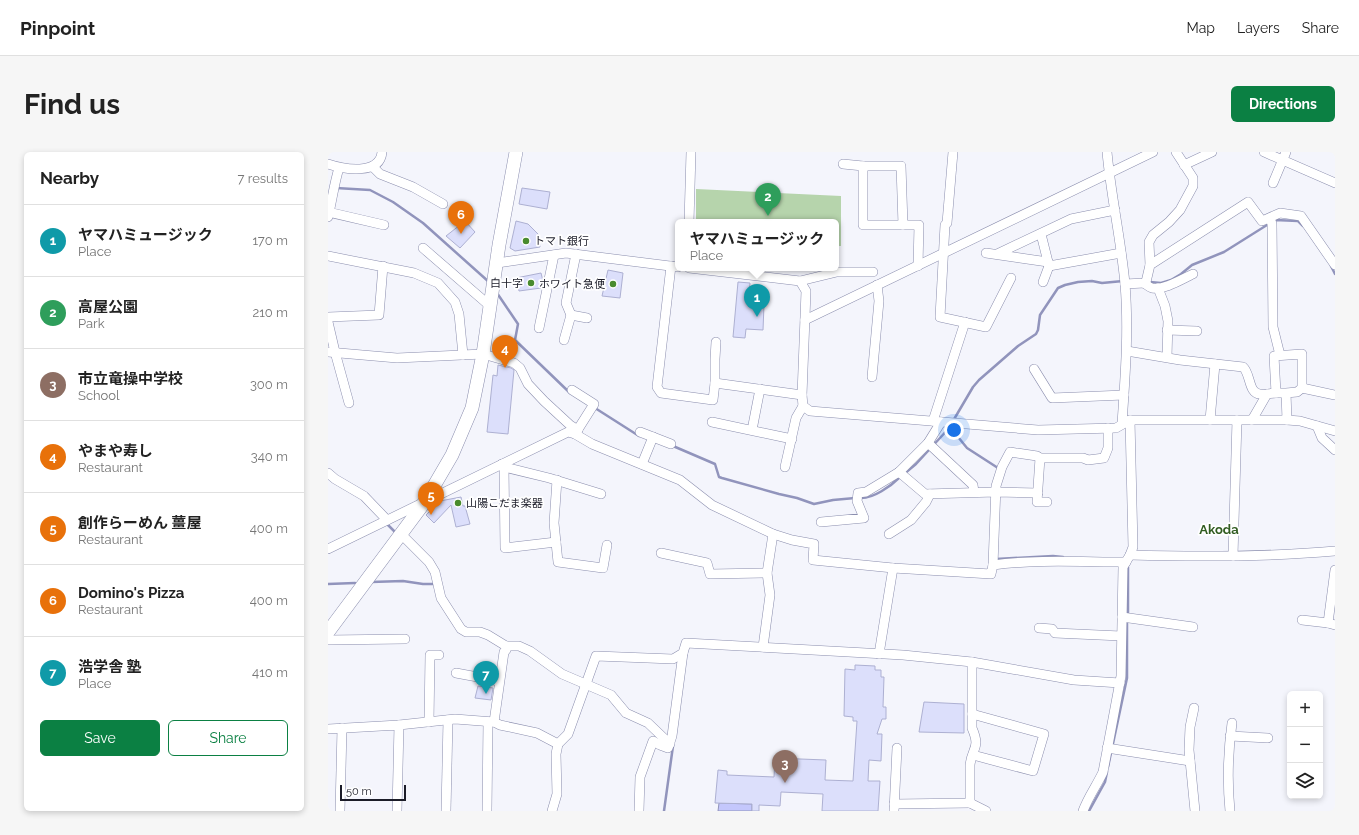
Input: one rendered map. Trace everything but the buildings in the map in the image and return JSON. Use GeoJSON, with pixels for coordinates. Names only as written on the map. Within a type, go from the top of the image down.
{"type":"FeatureCollection","features":[{"type":"Feature","properties":{"kind":"street"},"geometry":{"type":"LineString","coordinates":[[328,164],[339,168],[362,169],[373,166],[381,158],[382,152]]}},
{"type":"Feature","properties":{"kind":"street"},"geometry":{"type":"LineString","coordinates":[[689,219],[691,152]]}},
{"type":"Feature","properties":{"kind":"street"},"geometry":{"type":"LineString","coordinates":[[953,152],[947,223],[945,225],[940,317],[986,327],[1011,278]]}},
{"type":"Feature","properties":{"kind":"street"},"geometry":{"type":"LineString","coordinates":[[1083,811],[1103,772],[1111,749],[1120,683],[1121,636],[1125,617],[1123,567],[1133,547],[1124,395],[1127,351],[1125,282],[1107,152]]}},
{"type":"Feature","properties":{"kind":"street"},"geometry":{"type":"LineString","coordinates":[[805,320],[1153,152]]}},
{"type":"Feature","properties":{"kind":"street"},"geometry":{"type":"LineString","coordinates":[[1145,281],[1150,265],[1149,242],[1153,235],[1169,222],[1180,210],[1193,186],[1193,178],[1176,152]]}},
{"type":"Feature","properties":{"kind":"street"},"geometry":{"type":"LineString","coordinates":[[1184,165],[1212,152]]}},
{"type":"Feature","properties":{"kind":"street"},"geometry":{"type":"LineString","coordinates":[[1264,152],[1284,156],[1335,183]]}},
{"type":"Feature","properties":{"kind":"street"},"geometry":{"type":"LineString","coordinates":[[328,632],[424,503],[452,455],[472,408],[483,354],[513,154]]}},
{"type":"Feature","properties":{"kind":"street"},"geometry":{"type":"LineString","coordinates":[[1273,183],[1284,156]]}},
{"type":"Feature","properties":{"kind":"street"},"geometry":{"type":"LineString","coordinates":[[843,164],[863,166],[901,166],[903,225]]}},
{"type":"Feature","properties":{"kind":"street"},"geometry":{"type":"LineString","coordinates":[[373,166],[380,174],[413,187],[443,204]]}},
{"type":"Feature","properties":{"kind":"street"},"geometry":{"type":"LineString","coordinates":[[863,166],[863,225],[919,225],[918,266]]}},
{"type":"Feature","properties":{"kind":"street"},"geometry":{"type":"LineString","coordinates":[[339,168],[328,214],[384,225]]}},
{"type":"Feature","properties":{"kind":"street"},"geometry":{"type":"LineString","coordinates":[[1150,265],[1248,202],[1262,221],[1271,221],[1280,213],[1301,216],[1335,265]]}},
{"type":"Feature","properties":{"kind":"street"},"geometry":{"type":"LineString","coordinates":[[997,254],[1071,219],[1115,210]]}},
{"type":"Feature","properties":{"kind":"street"},"geometry":{"type":"LineString","coordinates":[[1271,221],[1273,327],[1280,354]]}},
{"type":"Feature","properties":{"kind":"street"},"geometry":{"type":"LineString","coordinates":[[1041,234],[1048,264],[1043,282]]}},
{"type":"Feature","properties":{"kind":"street"},"geometry":{"type":"LineString","coordinates":[[423,248],[492,295]]}},
{"type":"Feature","properties":{"kind":"street"},"geometry":{"type":"LineString","coordinates":[[497,263],[566,253],[674,266],[657,387],[661,393],[712,400],[716,383],[716,342]]}},
{"type":"Feature","properties":{"kind":"street"},"geometry":{"type":"LineString","coordinates":[[986,253],[1048,264],[1120,253]]}},
{"type":"Feature","properties":{"kind":"street"},"geometry":{"type":"LineString","coordinates":[[564,340],[571,315],[566,303],[576,254]]}},
{"type":"Feature","properties":{"kind":"street"},"geometry":{"type":"LineString","coordinates":[[540,328],[554,255]]}},
{"type":"Feature","properties":{"kind":"street"},"geometry":{"type":"LineString","coordinates":[[328,256],[414,273],[438,283],[455,302],[459,314],[463,355]]}},
{"type":"Feature","properties":{"kind":"street"},"geometry":{"type":"LineString","coordinates":[[328,317],[379,315],[383,266]]}},
{"type":"Feature","properties":{"kind":"street"},"geometry":{"type":"LineString","coordinates":[[714,271],[800,281],[837,272],[873,272]]}},
{"type":"Feature","properties":{"kind":"street"},"geometry":{"type":"LineString","coordinates":[[1145,281],[1150,288],[1158,288],[1169,285],[1193,274]]}},
{"type":"Feature","properties":{"kind":"street"},"geometry":{"type":"LineString","coordinates":[[785,467],[796,418],[803,406],[802,395],[806,291],[800,281]]}},
{"type":"Feature","properties":{"kind":"street"},"geometry":{"type":"LineString","coordinates":[[1125,282],[1145,281]]}},
{"type":"Feature","properties":{"kind":"street"},"geometry":{"type":"LineString","coordinates":[[872,377],[879,301],[877,285]]}},
{"type":"Feature","properties":{"kind":"street"},"geometry":{"type":"LineString","coordinates":[[1158,288],[1165,306],[1168,321],[1167,357]]}},
{"type":"Feature","properties":{"kind":"street"},"geometry":{"type":"LineString","coordinates":[[571,315],[587,318]]}},
{"type":"Feature","properties":{"kind":"street"},"geometry":{"type":"LineString","coordinates":[[328,322],[331,352],[350,403]]}},
{"type":"Feature","properties":{"kind":"street"},"geometry":{"type":"LineString","coordinates":[[821,522],[864,518],[857,499],[858,493],[866,492],[902,474],[930,445],[965,322]]}},
{"type":"Feature","properties":{"kind":"street"},"geometry":{"type":"LineString","coordinates":[[1167,330],[1197,331]]}},
{"type":"Feature","properties":{"kind":"street"},"geometry":{"type":"LineString","coordinates":[[1127,351],[1243,368],[1247,370],[1250,384],[1255,392],[1259,394],[1297,392],[1302,388]]}},
{"type":"Feature","properties":{"kind":"street"},"geometry":{"type":"LineString","coordinates":[[331,352],[396,358],[483,354],[514,363],[520,368],[528,384],[544,401],[592,444],[680,480],[712,505],[773,534],[792,540],[814,544],[813,560],[893,568],[991,574],[993,561],[994,492],[1002,468],[1010,452],[1037,456],[1040,458],[1083,458],[1088,460],[1104,458],[1108,448],[1108,428]]}},
{"type":"Feature","properties":{"kind":"street"},"geometry":{"type":"LineString","coordinates":[[1288,420],[1274,356],[1280,354],[1302,354],[1302,388]]}},
{"type":"Feature","properties":{"kind":"street"},"geometry":{"type":"LineString","coordinates":[[1210,420],[1215,364]]}},
{"type":"Feature","properties":{"kind":"street"},"geometry":{"type":"LineString","coordinates":[[1034,369],[1052,398],[1124,395]]}},
{"type":"Feature","properties":{"kind":"street"},"geometry":{"type":"LineString","coordinates":[[716,383],[802,395]]}},
{"type":"Feature","properties":{"kind":"street"},"geometry":{"type":"LineString","coordinates":[[1302,388],[1335,395]]}},
{"type":"Feature","properties":{"kind":"street"},"geometry":{"type":"LineString","coordinates":[[752,430],[760,389]]}},
{"type":"Feature","properties":{"kind":"street"},"geometry":{"type":"LineString","coordinates":[[572,390],[594,404],[577,432]]}},
{"type":"Feature","properties":{"kind":"street"},"geometry":{"type":"LineString","coordinates":[[1252,420],[1267,394]]}},
{"type":"Feature","properties":{"kind":"street"},"geometry":{"type":"LineString","coordinates":[[803,406],[810,411],[1038,430],[1116,428],[1126,422],[1288,420],[1300,421],[1335,431]]}},
{"type":"Feature","properties":{"kind":"street"},"geometry":{"type":"LineString","coordinates":[[1233,556],[1237,420]]}},
{"type":"Feature","properties":{"kind":"street"},"geometry":{"type":"LineString","coordinates":[[712,422],[792,439]]}},
{"type":"Feature","properties":{"kind":"street"},"geometry":{"type":"LineString","coordinates":[[1317,426],[1322,438],[1335,450]]}},
{"type":"Feature","properties":{"kind":"street"},"geometry":{"type":"LineString","coordinates":[[328,549],[503,466],[568,432],[577,432]]}},
{"type":"Feature","properties":{"kind":"street"},"geometry":{"type":"LineString","coordinates":[[640,432],[652,439],[671,444]]}},
{"type":"Feature","properties":{"kind":"street"},"geometry":{"type":"LineString","coordinates":[[642,464],[652,439]]}},
{"type":"Feature","properties":{"kind":"street"},"geometry":{"type":"LineString","coordinates":[[930,445],[973,484],[974,492]]}},
{"type":"Feature","properties":{"kind":"street"},"geometry":{"type":"LineString","coordinates":[[1040,458],[1037,502],[1047,502]]}},
{"type":"Feature","properties":{"kind":"street"},"geometry":{"type":"LineString","coordinates":[[503,466],[557,480],[601,494]]}},
{"type":"Feature","properties":{"kind":"street"},"geometry":{"type":"LineString","coordinates":[[503,466],[505,548],[556,542]]}},
{"type":"Feature","properties":{"kind":"street"},"geometry":{"type":"LineString","coordinates":[[328,473],[335,479],[364,496],[387,520]]}},
{"type":"Feature","properties":{"kind":"street"},"geometry":{"type":"LineString","coordinates":[[902,474],[925,494],[974,492],[1038,493]]}},
{"type":"Feature","properties":{"kind":"street"},"geometry":{"type":"LineString","coordinates":[[557,480],[554,523],[558,562],[603,568],[607,545]]}},
{"type":"Feature","properties":{"kind":"street"},"geometry":{"type":"LineString","coordinates":[[889,534],[911,520],[926,502],[930,494]]}},
{"type":"Feature","properties":{"kind":"street"},"geometry":{"type":"LineString","coordinates":[[401,534],[429,562],[435,572],[441,598],[461,629],[466,632],[480,632],[488,635],[506,646],[519,646],[530,651],[562,674],[611,695],[626,713],[648,723],[670,744]]}},
{"type":"Feature","properties":{"kind":"street"},"geometry":{"type":"LineString","coordinates":[[763,647],[770,595],[767,573],[773,534]]}},
{"type":"Feature","properties":{"kind":"street"},"geometry":{"type":"LineString","coordinates":[[993,561],[1048,560],[1084,562],[1128,559],[1300,554],[1335,551]]}},
{"type":"Feature","properties":{"kind":"street"},"geometry":{"type":"LineString","coordinates":[[661,553],[708,563],[710,574],[767,573]]}},
{"type":"Feature","properties":{"kind":"street"},"geometry":{"type":"LineString","coordinates":[[879,654],[893,568]]}},
{"type":"Feature","properties":{"kind":"street"},"geometry":{"type":"LineString","coordinates":[[1302,620],[1332,624],[1335,570]]}},
{"type":"Feature","properties":{"kind":"street"},"geometry":{"type":"LineString","coordinates":[[1125,617],[1193,627]]}},
{"type":"Feature","properties":{"kind":"street"},"geometry":{"type":"LineString","coordinates":[[1038,628],[1052,629],[1055,633],[1121,636]]}},
{"type":"Feature","properties":{"kind":"street"},"geometry":{"type":"LineString","coordinates":[[328,640],[405,639]]}},
{"type":"Feature","properties":{"kind":"street"},"geometry":{"type":"LineString","coordinates":[[639,811],[640,777],[653,741],[668,748],[670,744],[683,653],[686,643],[903,655],[972,662],[1074,680],[1120,683]]}},
{"type":"Feature","properties":{"kind":"street"},"geometry":{"type":"LineString","coordinates":[[486,811],[491,722],[506,646]]}},
{"type":"Feature","properties":{"kind":"street"},"geometry":{"type":"LineString","coordinates":[[552,811],[557,794],[556,754],[558,744],[568,734],[596,656],[673,659],[683,653]]}},
{"type":"Feature","properties":{"kind":"street"},"geometry":{"type":"LineString","coordinates":[[429,722],[430,655],[439,655]]}},
{"type":"Feature","properties":{"kind":"street"},"geometry":{"type":"LineString","coordinates":[[970,803],[970,762],[976,747],[976,738],[972,728],[972,662]]}},
{"type":"Feature","properties":{"kind":"street"},"geometry":{"type":"LineString","coordinates":[[456,673],[499,681]]}},
{"type":"Feature","properties":{"kind":"street"},"geometry":{"type":"LineString","coordinates":[[1194,708],[1190,727],[1190,761],[1195,811]]}},
{"type":"Feature","properties":{"kind":"street"},"geometry":{"type":"LineString","coordinates":[[972,714],[1044,734],[1033,771],[973,755]]}},
{"type":"Feature","properties":{"kind":"street"},"geometry":{"type":"LineString","coordinates":[[328,729],[399,725],[455,719],[491,722],[537,733],[558,744]]}},
{"type":"Feature","properties":{"kind":"street"},"geometry":{"type":"LineString","coordinates":[[446,811],[448,720]]}},
{"type":"Feature","properties":{"kind":"street"},"geometry":{"type":"LineString","coordinates":[[1230,811],[1228,787],[1232,723]]}},
{"type":"Feature","properties":{"kind":"street"},"geometry":{"type":"LineString","coordinates":[[397,811],[399,725]]}},
{"type":"Feature","properties":{"kind":"street"},"geometry":{"type":"LineString","coordinates":[[340,811],[342,728]]}},
{"type":"Feature","properties":{"kind":"street"},"geometry":{"type":"LineString","coordinates":[[1230,736],[1268,738]]}},
{"type":"Feature","properties":{"kind":"street"},"geometry":{"type":"LineString","coordinates":[[897,748],[894,808],[970,803],[986,811]]}},
{"type":"Feature","properties":{"kind":"street"},"geometry":{"type":"LineString","coordinates":[[1111,749],[1190,761]]}},
{"type":"Feature","properties":{"kind":"green space"},"geometry":{"type":"Polygon","coordinates":[[[696,189],[841,196],[841,246],[839,246],[839,219],[696,219],[696,189]]]}},
{"type":"Feature","properties":{"kind":"water"},"geometry":{"type":"Polygon","coordinates":[[[719,803],[752,804],[752,811],[718,811],[719,803]]]}},
{"type":"Feature","properties":{"kind":"waterway"},"geometry":{"type":"LineString","coordinates":[[336,188],[370,190],[393,202],[423,223],[489,282]]}},
{"type":"Feature","properties":{"kind":"waterway"},"geometry":{"type":"LineString","coordinates":[[1150,282],[1161,283],[1171,280],[1192,265],[1224,252],[1275,220],[1298,221],[1303,226]]}},
{"type":"Feature","properties":{"kind":"waterway"},"geometry":{"type":"LineString","coordinates":[[1331,266],[1335,274]]}},
{"type":"Feature","properties":{"kind":"waterway"},"geometry":{"type":"LineString","coordinates":[[953,421],[973,387],[979,380],[1018,346],[1036,334],[1040,315],[1058,288],[1078,282],[1092,281],[1102,283],[1123,281]]}},
{"type":"Feature","properties":{"kind":"waterway"},"geometry":{"type":"LineString","coordinates":[[497,293],[518,324],[515,340],[570,393]]}},
{"type":"Feature","properties":{"kind":"waterway"},"geometry":{"type":"LineString","coordinates":[[595,408],[639,436]]}},
{"type":"Feature","properties":{"kind":"waterway"},"geometry":{"type":"LineString","coordinates":[[904,474],[916,464],[951,426]]}},
{"type":"Feature","properties":{"kind":"waterway"},"geometry":{"type":"LineString","coordinates":[[950,427],[967,448],[998,469]]}},
{"type":"Feature","properties":{"kind":"waterway"},"geometry":{"type":"LineString","coordinates":[[673,446],[715,464],[719,477],[722,478],[814,504],[833,500],[855,498]]}},
{"type":"Feature","properties":{"kind":"waterway"},"geometry":{"type":"LineString","coordinates":[[860,498],[865,498],[876,494],[887,488],[900,477]]}},
{"type":"Feature","properties":{"kind":"waterway"},"geometry":{"type":"LineString","coordinates":[[388,525],[395,532]]}},
{"type":"Feature","properties":{"kind":"waterway"},"geometry":{"type":"LineString","coordinates":[[996,559],[1053,556],[1063,557]]}},
{"type":"Feature","properties":{"kind":"waterway"},"geometry":{"type":"LineString","coordinates":[[1128,567],[1128,615]]}},
{"type":"Feature","properties":{"kind":"waterway"},"geometry":{"type":"LineString","coordinates":[[371,582],[403,581],[435,584]]}},
{"type":"Feature","properties":{"kind":"waterway"},"geometry":{"type":"LineString","coordinates":[[328,584],[355,583]]}},
{"type":"Feature","properties":{"kind":"waterway"},"geometry":{"type":"LineString","coordinates":[[1108,767],[1127,678],[1127,620]]}},
{"type":"Feature","properties":{"kind":"waterway"},"geometry":{"type":"LineString","coordinates":[[664,811],[673,746]]}},
{"type":"Feature","properties":{"kind":"waterway"},"geometry":{"type":"LineString","coordinates":[[1089,811],[1105,782],[1107,772]]}},
{"type":"Feature","properties":{"kind":"place","name":"高屋公園"},"geometry":{"type":"Point","coordinates":[768,216]}},
{"type":"Feature","properties":{"kind":"place","name":"Domino's Pizza"},"geometry":{"type":"Point","coordinates":[461,234]}},
{"type":"Feature","properties":{"kind":"place","name":"トマト銀行"},"geometry":{"type":"Point","coordinates":[526,241]}},
{"type":"Feature","properties":{"kind":"place","name":"白十字"},"geometry":{"type":"Point","coordinates":[531,283]}},
{"type":"Feature","properties":{"kind":"place","name":"ホワイト急便"},"geometry":{"type":"Point","coordinates":[613,284]}},
{"type":"Feature","properties":{"kind":"place","name":"ヤマハミュージック"},"geometry":{"type":"Point","coordinates":[757,317]}},
{"type":"Feature","properties":{"kind":"place","name":"やまや寿し"},"geometry":{"type":"Point","coordinates":[505,368]}},
{"type":"Feature","properties":{"kind":"place","name":"山陽こだま楽器"},"geometry":{"type":"Point","coordinates":[458,503]}},
{"type":"Feature","properties":{"kind":"place","name":"創作らーめん 薑屋"},"geometry":{"type":"Point","coordinates":[431,515]}},
{"type":"Feature","properties":{"kind":"place","name":"浩学舎 塾"},"geometry":{"type":"Point","coordinates":[486,694]}},
{"type":"Feature","properties":{"kind":"place","name":"市立竜操中学校"},"geometry":{"type":"Point","coordinates":[785,783]}},
{"type":"Feature","properties":{"kind":"district","name":"Akoda"},"geometry":{"type":"Point","coordinates":[1219,529]}}]}
